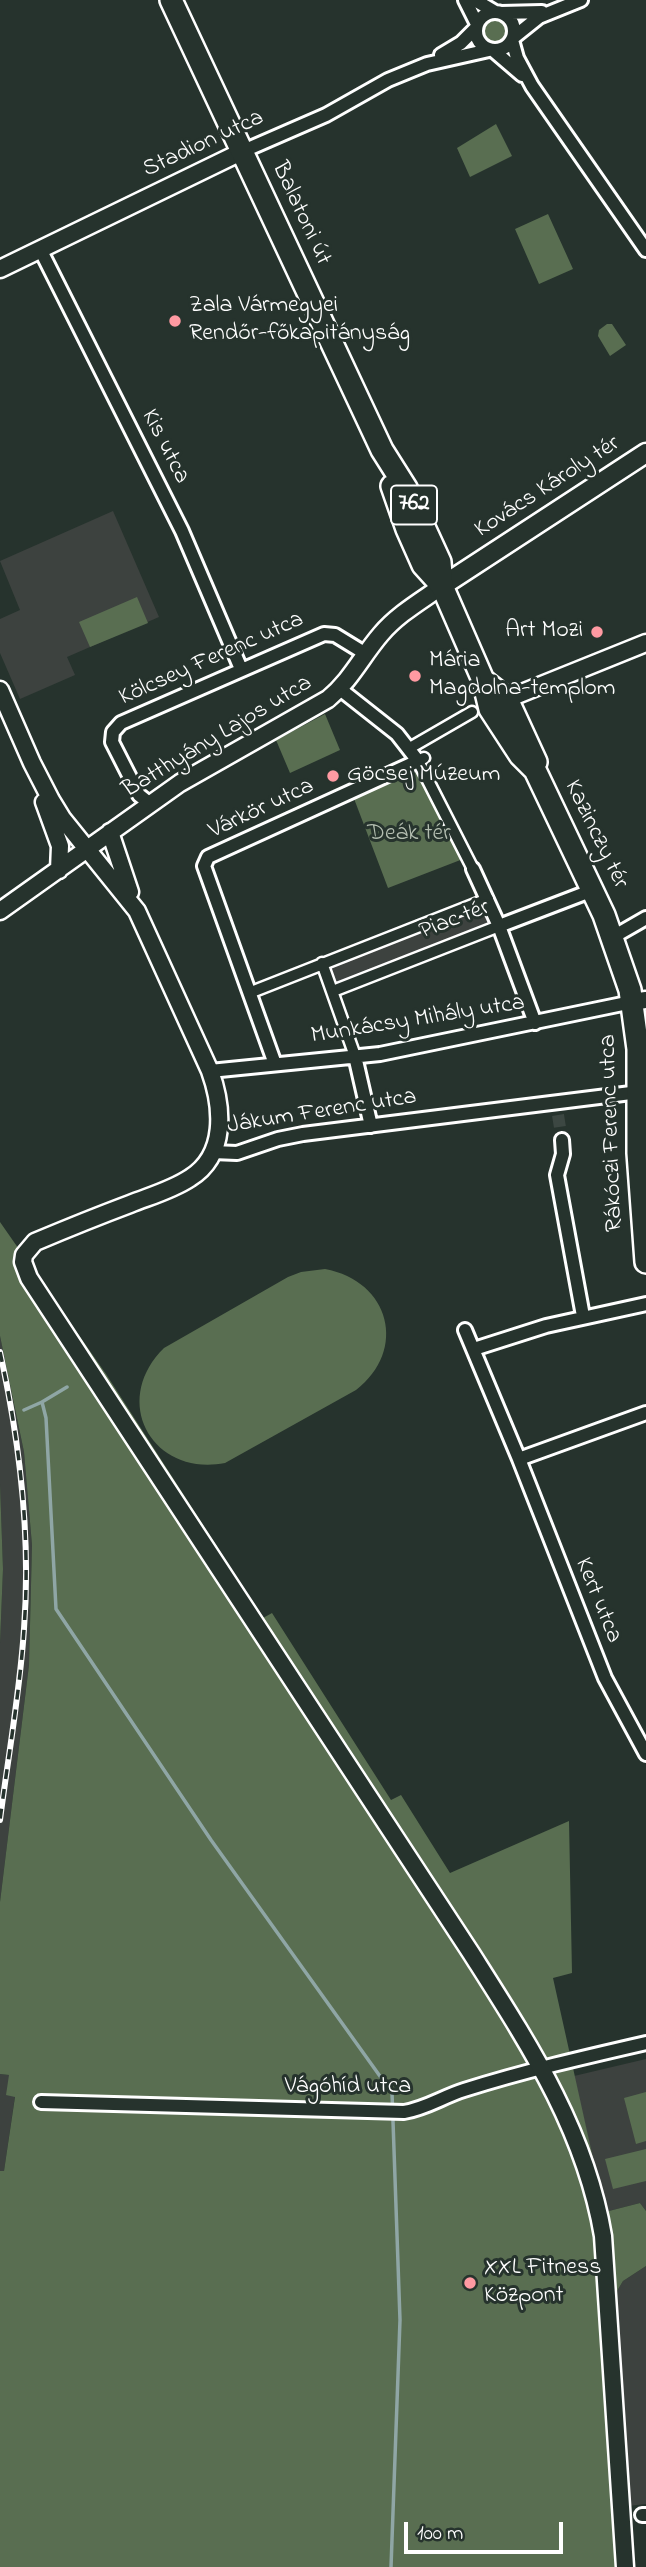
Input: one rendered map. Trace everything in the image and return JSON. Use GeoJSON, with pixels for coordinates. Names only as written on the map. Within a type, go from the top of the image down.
{"type":"FeatureCollection","features":[{"type":"Feature","properties":{"kind":"main road","name":"Balatoni út"},"geometry":{"type":"LineString","coordinates":[[171,0],[382,450],[405,488],[440,562],[442,586]]}},
{"type":"Feature","properties":{"kind":"main road","name":"Balatoni út"},"geometry":{"type":"LineString","coordinates":[[382,450],[407,529],[423,565],[442,586]]}},
{"type":"Feature","properties":{"kind":"main road","name":"Kovács Károly tér"},"geometry":{"type":"LineString","coordinates":[[442,586],[646,453]]}},
{"type":"Feature","properties":{"kind":"main road","name":"Kovács Károly tér"},"geometry":{"type":"LineString","coordinates":[[440,562],[476,564]]}},
{"type":"Feature","properties":{"kind":"main road","name":"Kazinczy tér"},"geometry":{"type":"LineString","coordinates":[[442,586],[483,680],[490,709],[520,755],[535,770],[593,890],[625,973],[639,1001]]}},
{"type":"Feature","properties":{"kind":"main road","name":"Kazinczy tér"},"geometry":{"type":"LineString","coordinates":[[483,680],[507,699],[536,762],[535,770]]}},
{"type":"Feature","properties":{"kind":"main road","name":"Rákóczi Ferenc utca"},"geometry":{"type":"LineString","coordinates":[[639,1001],[639,1193],[646,1262]]}},
{"type":"Feature","properties":{"kind":"street"},"geometry":{"type":"LineString","coordinates":[[465,0],[480,43],[492,50],[531,86]]}},
{"type":"Feature","properties":{"kind":"street"},"geometry":{"type":"LineString","coordinates":[[475,0],[512,22],[517,58],[531,86],[646,250]]}},
{"type":"Feature","properties":{"kind":"street"},"geometry":{"type":"LineString","coordinates":[[492,50],[503,49],[529,22],[581,0]]}},
{"type":"Feature","properties":{"kind":"street"},"geometry":{"type":"LineString","coordinates":[[476,26],[485,14],[523,14],[553,10]]}},
{"type":"Feature","properties":{"kind":"street","name":"Stadion utca"},"geometry":{"type":"LineString","coordinates":[[428,64],[461,43],[476,26]]}},
{"type":"Feature","properties":{"kind":"street","name":"Stadion utca"},"geometry":{"type":"LineString","coordinates":[[0,269],[241,152],[326,115],[388,80],[428,64],[492,50]]}},
{"type":"Feature","properties":{"kind":"street","name":"Kis utca"},"geometry":{"type":"LineString","coordinates":[[40,249],[183,531],[240,669]]}},
{"type":"Feature","properties":{"kind":"street","name":"Batthyány Lajos utca"},"geometry":{"type":"LineString","coordinates":[[0,911],[149,803],[211,764],[328,699],[340,689],[382,633],[398,617],[442,586]]}},
{"type":"Feature","properties":{"kind":"street","name":"Kölcsey Ferenc utca"},"geometry":{"type":"LineString","coordinates":[[149,803],[139,795],[114,747],[112,738],[116,728],[126,719],[324,634],[335,635],[366,654]]}},
{"type":"Feature","properties":{"kind":"street"},"geometry":{"type":"LineString","coordinates":[[507,699],[646,643]]}},
{"type":"Feature","properties":{"kind":"street"},"geometry":{"type":"LineString","coordinates":[[340,689],[397,734],[421,759],[488,900],[535,1023]]}},
{"type":"Feature","properties":{"kind":"street"},"geometry":{"type":"LineString","coordinates":[[0,690],[32,763],[59,841],[59,870]]}},
{"type":"Feature","properties":{"kind":"street"},"geometry":{"type":"LineString","coordinates":[[408,748],[472,712]]}},
{"type":"Feature","properties":{"kind":"street","name":"Várkör utca"},"geometry":{"type":"LineString","coordinates":[[275,1064],[204,866],[205,862],[208,858],[421,759]]}},
{"type":"Feature","properties":{"kind":"street"},"geometry":{"type":"LineString","coordinates":[[32,763],[62,818],[137,911]]}},
{"type":"Feature","properties":{"kind":"street"},"geometry":{"type":"LineString","coordinates":[[110,832],[137,911],[210,1071],[217,1093],[220,1118],[213,1152]]}},
{"type":"Feature","properties":{"kind":"street","name":"Piac tér"},"geometry":{"type":"LineString","coordinates":[[333,991],[593,890]]}},
{"type":"Feature","properties":{"kind":"street","name":"Piac tér"},"geometry":{"type":"LineString","coordinates":[[249,993],[322,962],[488,900]]}},
{"type":"Feature","properties":{"kind":"street"},"geometry":{"type":"LineString","coordinates":[[613,937],[646,918]]}},
{"type":"Feature","properties":{"kind":"street"},"geometry":{"type":"LineString","coordinates":[[322,962],[355,1056],[371,1126]]}},
{"type":"Feature","properties":{"kind":"street","name":"Munkácsy Mihály utca"},"geometry":{"type":"LineString","coordinates":[[210,1071],[380,1054],[639,1001]]}},
{"type":"Feature","properties":{"kind":"street","name":"Jákum Ferenc utca"},"geometry":{"type":"LineString","coordinates":[[542,2067],[417,1871],[29,1279],[23,1262],[24,1255],[35,1242],[182,1183],[197,1173],[213,1152],[237,1153],[278,1139],[303,1134],[558,1109],[639,1092]]}},
{"type":"Feature","properties":{"kind":"street"},"geometry":{"type":"LineString","coordinates":[[562,1140],[563,1152],[557,1175],[583,1317]]}},
{"type":"Feature","properties":{"kind":"street"},"geometry":{"type":"LineString","coordinates":[[474,1349],[534,1329],[646,1304]]}},
{"type":"Feature","properties":{"kind":"street","name":"Kert utca"},"geometry":{"type":"LineString","coordinates":[[464,1330],[519,1459],[605,1678],[646,1754]]}},
{"type":"Feature","properties":{"kind":"street"},"geometry":{"type":"LineString","coordinates":[[519,1459],[646,1413]]}},
{"type":"Feature","properties":{"kind":"street","name":"Vágóhíd utca"},"geometry":{"type":"LineString","coordinates":[[41,2102],[400,2112],[423,2109],[464,2090],[542,2067],[646,2043]]}},
{"type":"Feature","properties":{"kind":"street"},"geometry":{"type":"LineString","coordinates":[[542,2067],[554,2089],[592,2183],[600,2217],[608,2291],[625,2567]]}},
{"type":"Feature","properties":{"kind":"shaded area"},"geometry":{"type":"Polygon","coordinates":[[[113,511],[159,617],[67,657],[75,675],[20,699],[0,653],[0,619],[20,610],[0,561],[113,511]]]}},
{"type":"Feature","properties":{"kind":"shaded area"},"geometry":{"type":"Polygon","coordinates":[[[483,903],[492,927],[334,988],[325,964],[483,903]]]}},
{"type":"Feature","properties":{"kind":"shaded area"},"geometry":{"type":"Polygon","coordinates":[[[0,1336],[24,1452],[32,1545],[29,1665],[0,1902],[0,1643],[3,1569],[0,1336]]]}},
{"type":"Feature","properties":{"kind":"shaded area"},"geometry":{"type":"Polygon","coordinates":[[[646,2059],[646,2211],[640,2203],[605,2212],[574,2076],[646,2059]]]}},
{"type":"Feature","properties":{"kind":"shaded area"},"geometry":{"type":"Polygon","coordinates":[[[0,2074],[9,2075],[15,2096],[4,2171],[0,2171],[0,2074]]]}},
{"type":"Feature","properties":{"kind":"shaded area"},"geometry":{"type":"Polygon","coordinates":[[[646,2266],[646,2504],[628,2506],[617,2291],[623,2281],[646,2266]]]}},
{"type":"Feature","properties":{"kind":"green space"},"geometry":{"type":"Polygon","coordinates":[[[495,19],[503,23],[507,31],[503,39],[495,43],[487,39],[483,31],[487,23],[495,19]]]}},
{"type":"Feature","properties":{"kind":"green space"},"geometry":{"type":"Polygon","coordinates":[[[496,124],[512,156],[470,177],[457,148],[496,124]]]}},
{"type":"Feature","properties":{"kind":"green space"},"geometry":{"type":"Polygon","coordinates":[[[548,214],[573,269],[539,284],[515,229],[548,214]]]}},
{"type":"Feature","properties":{"kind":"green space"},"geometry":{"type":"Polygon","coordinates":[[[612,324],[626,345],[610,356],[598,336],[599,330],[612,324]]]}},
{"type":"Feature","properties":{"kind":"green space"},"geometry":{"type":"Polygon","coordinates":[[[137,597],[148,623],[90,647],[79,622],[137,597]]]}},
{"type":"Feature","properties":{"kind":"green space"},"geometry":{"type":"Polygon","coordinates":[[[325,714],[340,750],[290,773],[276,740],[325,714]]]}},
{"type":"Feature","properties":{"kind":"green space","name":"Deák tér"},"geometry":{"type":"Polygon","coordinates":[[[417,766],[463,859],[388,888],[353,796],[417,766]]]}},
{"type":"Feature","properties":{"kind":"green space"},"geometry":{"type":"Polygon","coordinates":[[[0,1222],[106,1374],[263,1618],[272,1613],[391,1800],[401,1795],[450,1873],[569,1821],[572,1973],[553,1978],[605,2212],[640,2203],[646,2211],[646,2266],[623,2281],[617,2291],[628,2506],[635,2567],[0,2567],[0,2171],[4,2171],[15,2097],[6,2095],[9,2075],[0,2074],[0,1902],[29,1665],[32,1545],[24,1452],[0,1336],[0,1222]]]}},
{"type":"Feature","properties":{"kind":"green space"},"geometry":{"type":"Polygon","coordinates":[[[325,1269],[347,1276],[365,1287],[377,1302],[384,1319],[386,1337],[382,1356],[372,1374],[356,1390],[225,1463],[199,1464],[177,1458],[159,1447],[147,1431],[140,1411],[140,1390],[148,1369],[164,1348],[288,1277],[301,1272],[325,1269]]]}},
{"type":"Feature","properties":{"kind":"green space"},"geometry":{"type":"Polygon","coordinates":[[[0,1484],[3,1569],[0,1643],[0,1484]]]}},
{"type":"Feature","properties":{"kind":"green space"},"geometry":{"type":"Polygon","coordinates":[[[646,2092],[646,2141],[636,2144],[624,2098],[646,2092]]]}},
{"type":"Feature","properties":{"kind":"green space"},"geometry":{"type":"Polygon","coordinates":[[[646,2149],[646,2181],[613,2189],[605,2159],[646,2149]]]}},
{"type":"Feature","properties":{"kind":"waterway"},"geometry":{"type":"LineString","coordinates":[[42,1402],[67,1387]]}},
{"type":"Feature","properties":{"kind":"waterway"},"geometry":{"type":"LineString","coordinates":[[24,1410],[42,1402],[46,1418],[56,1609],[211,1840],[392,2093],[400,2320],[391,2567]]}},
{"type":"Feature","properties":{"kind":"tunnel"},"geometry":{"type":"LineString","coordinates":[[558,1115],[562,1140]]}},
{"type":"Feature","properties":{"kind":"railway"},"geometry":{"type":"LineString","coordinates":[[0,1352],[18,1455],[26,1559],[22,1653],[0,1820]]}},
{"type":"Feature","properties":{"kind":"place","name":"Zala Vármegyei Rendőr-főkapitányság"},"geometry":{"type":"Point","coordinates":[175,321]}},
{"type":"Feature","properties":{"kind":"place","name":"Art Mozi"},"geometry":{"type":"Point","coordinates":[597,632]}},
{"type":"Feature","properties":{"kind":"place","name":"Mária Magdolna-templom"},"geometry":{"type":"Point","coordinates":[415,676]}},
{"type":"Feature","properties":{"kind":"place","name":"Göcsej Múzeum"},"geometry":{"type":"Point","coordinates":[333,776]}},
{"type":"Feature","properties":{"kind":"place","name":"XXL Fitness Központ"},"geometry":{"type":"Point","coordinates":[470,2283]}}]}
